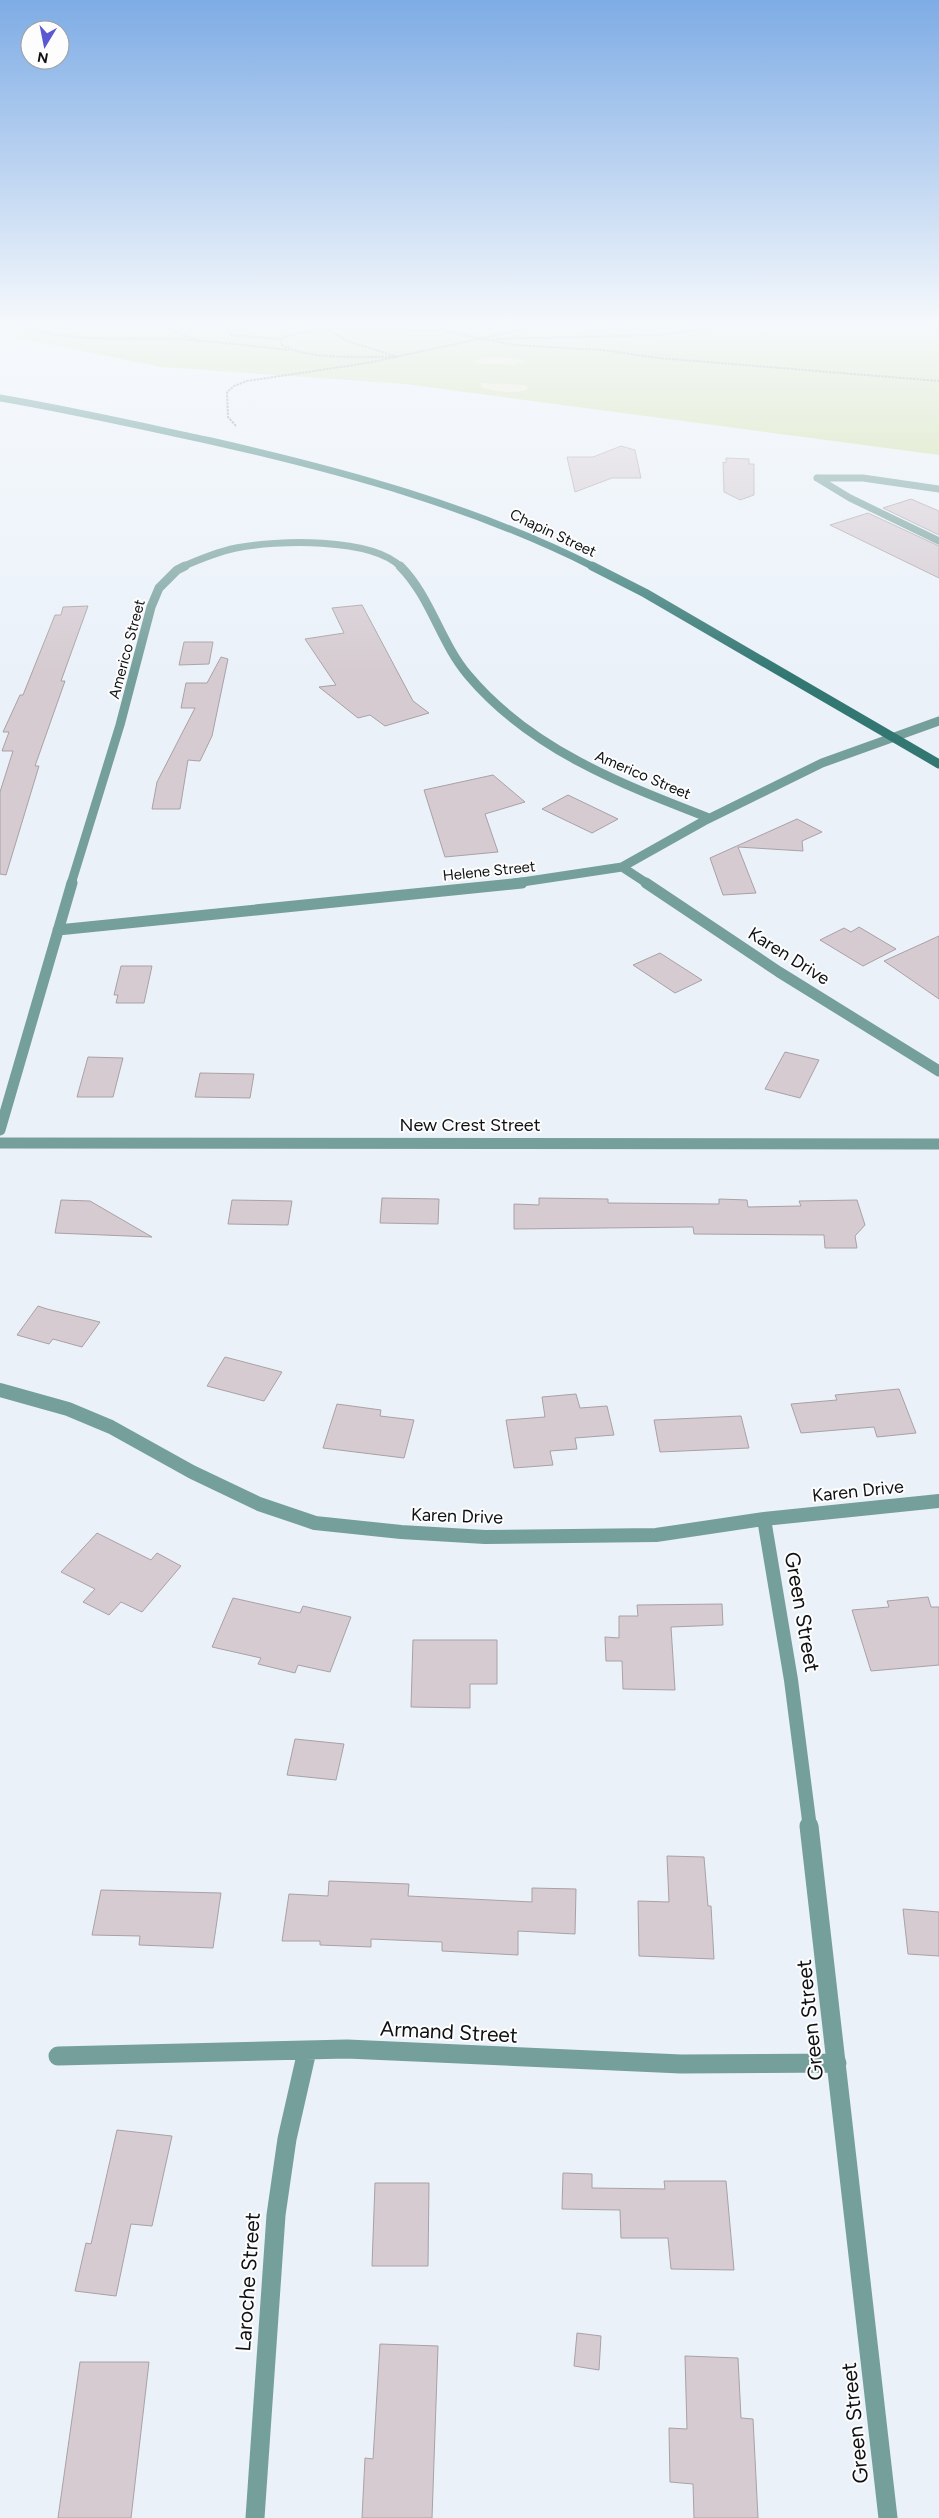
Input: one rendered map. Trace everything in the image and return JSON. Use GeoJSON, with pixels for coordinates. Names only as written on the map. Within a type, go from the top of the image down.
{"type":"FeatureCollection","features":[{"type":"Feature","properties":{"kind":"main road","name":"Chapin Street"},"geometry":{"type":"LineString","coordinates":[[208,440],[303,462],[441,502],[522,533],[564,552],[645,594],[939,764]]}},
{"type":"Feature","properties":{"kind":"street"},"geometry":{"type":"LineString","coordinates":[[939,489],[885,480],[817,478],[850,498],[939,541]]}},
{"type":"Feature","properties":{"kind":"street","name":"Americo Street"},"geometry":{"type":"LineString","coordinates":[[0,1130],[128,700],[148,617],[159,587],[170,575],[206,555],[244,545],[270,542],[318,544],[368,551],[386,557],[400,566],[416,585],[466,673],[516,723],[540,741],[605,777],[709,818]]}},
{"type":"Feature","properties":{"kind":"street","name":"Helene Street"},"geometry":{"type":"LineString","coordinates":[[58,930],[530,882],[622,867],[709,818],[822,763],[939,721]]}},
{"type":"Feature","properties":{"kind":"street","name":"Karen Drive"},"geometry":{"type":"LineString","coordinates":[[622,867],[779,972],[939,1071]]}},
{"type":"Feature","properties":{"kind":"street","name":"New Crest Street"},"geometry":{"type":"LineString","coordinates":[[0,1143],[939,1144]]}},
{"type":"Feature","properties":{"kind":"street","name":"Karen Drive"},"geometry":{"type":"LineString","coordinates":[[0,1390],[68,1409],[111,1427],[192,1472],[259,1504],[314,1523],[400,1532],[485,1537],[656,1535],[764,1519],[939,1501]]}},
{"type":"Feature","properties":{"kind":"street","name":"Green Street"},"geometry":{"type":"LineString","coordinates":[[764,1519],[791,1680],[837,2063],[888,2518]]}},
{"type":"Feature","properties":{"kind":"street","name":"Armand Street"},"geometry":{"type":"LineString","coordinates":[[58,2056],[347,2049],[681,2064],[837,2063]]}},
{"type":"Feature","properties":{"kind":"street","name":"Laroche Street"},"geometry":{"type":"LineString","coordinates":[[255,2518],[276,2215],[287,2139],[307,2051]]}},
{"type":"Feature","properties":{"kind":"path"},"geometry":{"type":"LineString","coordinates":[[225,443],[231,440]]}},
{"type":"Feature","properties":{"kind":"green space"},"geometry":{"type":"Polygon","coordinates":[[[822,440],[939,440],[939,455],[822,440]]]}},
{"type":"Feature","properties":{"kind":"building"},"geometry":{"type":"Polygon","coordinates":[[[621,446],[635,450],[641,478],[612,478],[575,492],[567,457],[593,457],[621,446]]]}},
{"type":"Feature","properties":{"kind":"building"},"geometry":{"type":"Polygon","coordinates":[[[726,458],[749,459],[749,464],[754,464],[754,495],[740,500],[724,492],[723,462],[726,463],[726,458]]]}},
{"type":"Feature","properties":{"kind":"building"},"geometry":{"type":"Polygon","coordinates":[[[911,499],[939,511],[939,535],[883,508],[911,499]]]}},
{"type":"Feature","properties":{"kind":"building"},"geometry":{"type":"Polygon","coordinates":[[[868,513],[939,546],[939,578],[830,525],[868,513]]]}},
{"type":"Feature","properties":{"kind":"building"},"geometry":{"type":"Polygon","coordinates":[[[362,605],[413,701],[429,713],[385,726],[370,715],[358,718],[319,687],[336,685],[305,639],[344,633],[332,608],[362,605]]]}},
{"type":"Feature","properties":{"kind":"building"},"geometry":{"type":"Polygon","coordinates":[[[88,606],[61,681],[65,681],[35,766],[39,766],[6,875],[0,874],[0,792],[13,751],[2,751],[9,732],[3,732],[20,695],[23,695],[55,615],[61,615],[63,607],[88,606]]]}},
{"type":"Feature","properties":{"kind":"building"},"geometry":{"type":"Polygon","coordinates":[[[184,642],[213,642],[209,664],[179,665],[184,642]]]}},
{"type":"Feature","properties":{"kind":"building"},"geometry":{"type":"Polygon","coordinates":[[[221,657],[228,659],[212,736],[200,761],[188,760],[180,809],[152,809],[157,782],[195,708],[181,708],[186,683],[207,683],[221,657]]]}},
{"type":"Feature","properties":{"kind":"building"},"geometry":{"type":"Polygon","coordinates":[[[493,775],[525,802],[485,814],[498,852],[445,857],[424,790],[493,775]]]}},
{"type":"Feature","properties":{"kind":"building"},"geometry":{"type":"Polygon","coordinates":[[[568,795],[618,819],[592,833],[542,809],[568,795]]]}},
{"type":"Feature","properties":{"kind":"building"},"geometry":{"type":"Polygon","coordinates":[[[797,819],[822,832],[802,841],[803,851],[738,847],[756,893],[723,895],[710,858],[797,819]]]}},
{"type":"Feature","properties":{"kind":"building"},"geometry":{"type":"Polygon","coordinates":[[[859,927],[896,949],[863,966],[820,940],[844,928],[851,932],[859,927]]]}},
{"type":"Feature","properties":{"kind":"building"},"geometry":{"type":"Polygon","coordinates":[[[939,936],[939,999],[884,961],[939,936]]]}},
{"type":"Feature","properties":{"kind":"building"},"geometry":{"type":"Polygon","coordinates":[[[660,953],[702,980],[675,993],[633,965],[660,953]]]}},
{"type":"Feature","properties":{"kind":"building"},"geometry":{"type":"Polygon","coordinates":[[[121,966],[152,966],[144,1003],[116,1003],[118,995],[114,995],[121,966]]]}},
{"type":"Feature","properties":{"kind":"building"},"geometry":{"type":"Polygon","coordinates":[[[785,1052],[819,1060],[800,1098],[765,1089],[785,1052]]]}},
{"type":"Feature","properties":{"kind":"building"},"geometry":{"type":"Polygon","coordinates":[[[88,1057],[123,1058],[113,1097],[77,1097],[88,1057]]]}},
{"type":"Feature","properties":{"kind":"building"},"geometry":{"type":"Polygon","coordinates":[[[200,1073],[254,1074],[250,1098],[195,1097],[200,1073]]]}},
{"type":"Feature","properties":{"kind":"building"},"geometry":{"type":"Polygon","coordinates":[[[382,1198],[439,1199],[438,1224],[380,1223],[382,1198]]]}},
{"type":"Feature","properties":{"kind":"building"},"geometry":{"type":"Polygon","coordinates":[[[539,1198],[608,1199],[608,1203],[719,1204],[719,1199],[747,1200],[748,1207],[801,1206],[799,1201],[857,1200],[865,1225],[855,1236],[857,1248],[825,1248],[824,1235],[694,1234],[693,1227],[514,1229],[514,1204],[539,1205],[539,1198]]]}},
{"type":"Feature","properties":{"kind":"building"},"geometry":{"type":"Polygon","coordinates":[[[61,1200],[90,1201],[152,1237],[55,1233],[61,1200]]]}},
{"type":"Feature","properties":{"kind":"building"},"geometry":{"type":"Polygon","coordinates":[[[232,1200],[292,1201],[288,1225],[228,1224],[232,1200]]]}},
{"type":"Feature","properties":{"kind":"building"},"geometry":{"type":"Polygon","coordinates":[[[38,1306],[100,1322],[82,1347],[53,1339],[49,1344],[17,1335],[38,1306]]]}},
{"type":"Feature","properties":{"kind":"building"},"geometry":{"type":"Polygon","coordinates":[[[225,1357],[282,1372],[264,1401],[207,1386],[225,1357]]]}},
{"type":"Feature","properties":{"kind":"building"},"geometry":{"type":"Polygon","coordinates":[[[899,1389],[916,1433],[877,1437],[874,1427],[801,1433],[791,1404],[837,1400],[835,1395],[899,1389]]]}},
{"type":"Feature","properties":{"kind":"building"},"geometry":{"type":"Polygon","coordinates":[[[576,1394],[580,1408],[607,1406],[614,1435],[575,1438],[577,1449],[550,1451],[553,1465],[514,1468],[506,1420],[545,1417],[542,1397],[576,1394]]]}},
{"type":"Feature","properties":{"kind":"building"},"geometry":{"type":"Polygon","coordinates":[[[337,1404],[381,1410],[380,1416],[414,1420],[404,1458],[323,1448],[337,1404]]]}},
{"type":"Feature","properties":{"kind":"building"},"geometry":{"type":"Polygon","coordinates":[[[741,1416],[749,1448],[660,1452],[654,1420],[741,1416]]]}},
{"type":"Feature","properties":{"kind":"building"},"geometry":{"type":"Polygon","coordinates":[[[97,1533],[151,1560],[157,1553],[181,1566],[142,1612],[121,1602],[109,1615],[83,1602],[95,1589],[61,1572],[97,1533]]]}},
{"type":"Feature","properties":{"kind":"building"},"geometry":{"type":"Polygon","coordinates":[[[928,1597],[931,1607],[939,1607],[939,1665],[871,1671],[852,1610],[889,1607],[887,1601],[928,1597]]]}},
{"type":"Feature","properties":{"kind":"building"},"geometry":{"type":"Polygon","coordinates":[[[233,1598],[300,1613],[303,1606],[351,1617],[330,1672],[298,1665],[295,1673],[258,1664],[261,1658],[212,1647],[233,1598]]]}},
{"type":"Feature","properties":{"kind":"building"},"geometry":{"type":"Polygon","coordinates":[[[722,1604],[723,1625],[671,1627],[675,1690],[623,1689],[622,1661],[606,1661],[605,1637],[619,1638],[619,1616],[638,1616],[637,1605],[722,1604]]]}},
{"type":"Feature","properties":{"kind":"building"},"geometry":{"type":"Polygon","coordinates":[[[413,1640],[497,1640],[497,1684],[470,1684],[470,1708],[411,1707],[413,1640]]]}},
{"type":"Feature","properties":{"kind":"building"},"geometry":{"type":"Polygon","coordinates":[[[295,1739],[344,1744],[336,1780],[287,1775],[295,1739]]]}},
{"type":"Feature","properties":{"kind":"building"},"geometry":{"type":"Polygon","coordinates":[[[667,1856],[704,1857],[708,1906],[711,1906],[714,1959],[639,1956],[638,1901],[669,1902],[667,1856]]]}},
{"type":"Feature","properties":{"kind":"building"},"geometry":{"type":"Polygon","coordinates":[[[329,1881],[409,1884],[408,1896],[532,1902],[532,1888],[576,1889],[575,1934],[518,1931],[518,1955],[442,1951],[442,1942],[371,1939],[371,1947],[320,1945],[320,1941],[282,1941],[289,1894],[328,1896],[329,1881]]]}},
{"type":"Feature","properties":{"kind":"building"},"geometry":{"type":"Polygon","coordinates":[[[101,1890],[221,1893],[213,1948],[139,1945],[140,1936],[92,1935],[101,1890]]]}},
{"type":"Feature","properties":{"kind":"building"},"geometry":{"type":"Polygon","coordinates":[[[903,1909],[939,1912],[939,1956],[908,1954],[903,1909]]]}},
{"type":"Feature","properties":{"kind":"building"},"geometry":{"type":"Polygon","coordinates":[[[117,2130],[172,2136],[152,2226],[131,2224],[116,2296],[75,2291],[86,2243],[91,2244],[117,2130]]]}},
{"type":"Feature","properties":{"kind":"building"},"geometry":{"type":"Polygon","coordinates":[[[563,2173],[592,2174],[592,2188],[665,2189],[664,2181],[726,2181],[734,2270],[671,2269],[668,2238],[621,2238],[620,2210],[562,2209],[563,2173]]]}},
{"type":"Feature","properties":{"kind":"building"},"geometry":{"type":"Polygon","coordinates":[[[375,2183],[429,2183],[428,2266],[372,2266],[375,2183]]]}},
{"type":"Feature","properties":{"kind":"building"},"geometry":{"type":"Polygon","coordinates":[[[577,2333],[601,2336],[599,2370],[574,2366],[577,2333]]]}},
{"type":"Feature","properties":{"kind":"building"},"geometry":{"type":"Polygon","coordinates":[[[380,2344],[438,2346],[432,2518],[362,2518],[365,2458],[373,2459],[380,2344]]]}},
{"type":"Feature","properties":{"kind":"building"},"geometry":{"type":"Polygon","coordinates":[[[685,2356],[738,2358],[741,2418],[753,2419],[758,2518],[694,2518],[693,2484],[670,2482],[669,2428],[687,2429],[685,2356]]]}},
{"type":"Feature","properties":{"kind":"building"},"geometry":{"type":"Polygon","coordinates":[[[80,2362],[149,2362],[131,2518],[58,2518],[80,2362]]]}}]}
